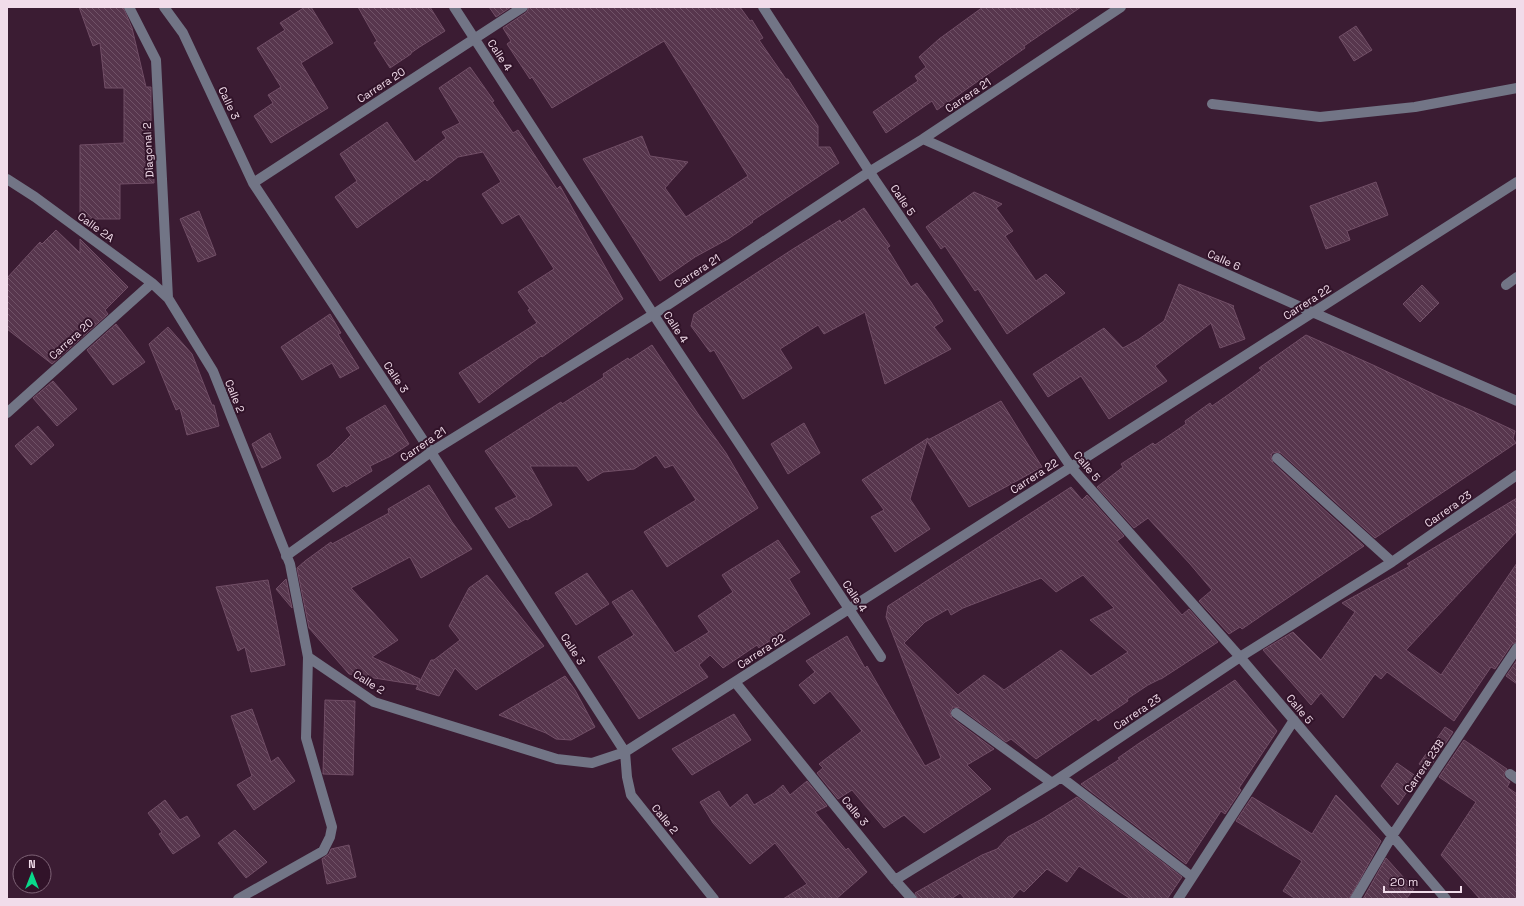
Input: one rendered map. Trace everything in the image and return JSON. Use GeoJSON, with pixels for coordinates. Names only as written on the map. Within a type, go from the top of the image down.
{"type":"FeatureCollection","features":[{"type":"Feature","properties":{"kind":"street","name":"Diagonal 2"},"geometry":{"type":"LineString","coordinates":[[129,7],[156,60],[168,298]]}},
{"type":"Feature","properties":{"kind":"street","name":"Calle 3"},"geometry":{"type":"LineString","coordinates":[[164,7],[183,33],[253,183],[431,452],[625,752]]}},
{"type":"Feature","properties":{"kind":"street","name":"Calle 4"},"geometry":{"type":"LineString","coordinates":[[454,7],[880,657]]}},
{"type":"Feature","properties":{"kind":"street","name":"Carrera 20"},"geometry":{"type":"LineString","coordinates":[[253,183],[523,7]]}},
{"type":"Feature","properties":{"kind":"street","name":"Calle 5"},"geometry":{"type":"LineString","coordinates":[[763,7],[870,172],[1071,467],[1240,657],[1446,899]]}},
{"type":"Feature","properties":{"kind":"street","name":"Carrera 21"},"geometry":{"type":"LineString","coordinates":[[286,556],[431,452],[654,314],[870,172],[923,139],[1121,7]]}},
{"type":"Feature","properties":{"kind":"street"},"geometry":{"type":"LineString","coordinates":[[1212,104],[1320,117],[1416,107],[1517,88]]}},
{"type":"Feature","properties":{"kind":"street","name":"Calle 6"},"geometry":{"type":"LineString","coordinates":[[923,139],[1517,402]]}},
{"type":"Feature","properties":{"kind":"street","name":"Calle 2A"},"geometry":{"type":"LineString","coordinates":[[7,179],[35,197],[152,283],[168,298]]}},
{"type":"Feature","properties":{"kind":"street","name":"Carrera 22"},"geometry":{"type":"LineString","coordinates":[[625,752],[1517,182]]}},
{"type":"Feature","properties":{"kind":"street"},"geometry":{"type":"LineString","coordinates":[[1506,285],[1517,277]]}},
{"type":"Feature","properties":{"kind":"street","name":"Carrera 20"},"geometry":{"type":"LineString","coordinates":[[7,413],[152,283]]}},
{"type":"Feature","properties":{"kind":"street","name":"Calle 2"},"geometry":{"type":"LineString","coordinates":[[168,298],[213,371],[290,564],[308,656],[374,702],[557,759],[592,763],[625,752],[627,777],[631,795],[714,899]]}},
{"type":"Feature","properties":{"kind":"street"},"geometry":{"type":"LineString","coordinates":[[1276,458],[1392,562]]}},
{"type":"Feature","properties":{"kind":"street","name":"Carrera 23"},"geometry":{"type":"LineString","coordinates":[[894,880],[1052,783],[1240,657],[1392,562],[1517,475]]}},
{"type":"Feature","properties":{"kind":"street","name":"Carrera 23B"},"geometry":{"type":"LineString","coordinates":[[1355,899],[1392,836],[1517,648]]}},
{"type":"Feature","properties":{"kind":"street"},"geometry":{"type":"LineString","coordinates":[[238,899],[323,851],[330,837],[332,827],[306,738],[308,656]]}},
{"type":"Feature","properties":{"kind":"street","name":"Calle 3"},"geometry":{"type":"LineString","coordinates":[[735,682],[894,880],[912,899]]}},
{"type":"Feature","properties":{"kind":"street"},"geometry":{"type":"LineString","coordinates":[[956,713],[1052,783]]}},
{"type":"Feature","properties":{"kind":"street"},"geometry":{"type":"LineString","coordinates":[[1178,899],[1294,720]]}},
{"type":"Feature","properties":{"kind":"street"},"geometry":{"type":"LineString","coordinates":[[1061,777],[1192,877]]}},
{"type":"Feature","properties":{"kind":"building"},"geometry":{"type":"Polygon","coordinates":[[[79,7],[123,7],[132,28],[146,87],[151,87],[151,149],[153,148],[154,183],[120,184],[120,219],[80,219],[80,145],[124,143],[124,88],[105,88],[100,43],[93,46],[79,7]]]}},
{"type":"Feature","properties":{"kind":"building"},"geometry":{"type":"Polygon","coordinates":[[[305,7],[311,7],[333,43],[301,63],[328,108],[271,143],[254,116],[273,103],[268,95],[281,87],[257,48],[285,30],[280,23],[305,7]]]}},
{"type":"Feature","properties":{"kind":"building"},"geometry":{"type":"Polygon","coordinates":[[[358,7],[430,7],[445,31],[390,68],[374,43],[377,41],[358,7]]]}},
{"type":"Feature","properties":{"kind":"building"},"geometry":{"type":"Polygon","coordinates":[[[489,7],[511,7],[496,17],[489,7]]]}},
{"type":"Feature","properties":{"kind":"building"},"geometry":{"type":"Polygon","coordinates":[[[529,7],[740,7],[750,21],[752,20],[763,38],[759,40],[786,79],[788,79],[818,126],[818,147],[830,147],[839,163],[752,221],[753,222],[728,239],[695,257],[660,281],[583,159],[642,136],[650,156],[688,162],[665,188],[686,217],[748,176],[664,41],[552,108],[532,77],[530,79],[507,44],[511,41],[503,28],[527,12],[529,7]]]}},
{"type":"Feature","properties":{"kind":"building"},"geometry":{"type":"Polygon","coordinates":[[[983,7],[1081,7],[1024,46],[1025,48],[937,110],[932,101],[886,133],[873,112],[918,81],[915,76],[926,67],[919,57],[939,39],[983,7]]]}},
{"type":"Feature","properties":{"kind":"building"},"geometry":{"type":"Polygon","coordinates":[[[1356,26],[1372,50],[1354,61],[1339,37],[1356,26]]]}},
{"type":"Feature","properties":{"kind":"building"},"geometry":{"type":"Polygon","coordinates":[[[470,67],[494,101],[492,102],[513,133],[518,130],[557,189],[560,186],[623,299],[542,357],[541,356],[479,403],[459,373],[537,323],[528,310],[530,309],[518,292],[554,269],[519,214],[502,224],[482,194],[501,182],[483,152],[458,157],[427,181],[425,179],[357,228],[335,197],[357,181],[340,154],[387,122],[415,162],[446,138],[442,132],[460,123],[439,88],[470,67]]]}},
{"type":"Feature","properties":{"kind":"building"},"geometry":{"type":"Polygon","coordinates":[[[1376,182],[1388,215],[1347,231],[1350,240],[1326,249],[1310,206],[1376,182]]]}},
{"type":"Feature","properties":{"kind":"building"},"geometry":{"type":"Polygon","coordinates":[[[974,192],[1002,204],[996,208],[1013,231],[1005,236],[1036,281],[1046,274],[1065,293],[1007,334],[978,289],[975,291],[945,246],[941,249],[926,227],[974,192]]]}},
{"type":"Feature","properties":{"kind":"building"},"geometry":{"type":"Polygon","coordinates":[[[864,208],[890,246],[887,248],[911,287],[917,283],[943,321],[934,327],[951,349],[885,384],[865,312],[824,334],[818,325],[780,349],[792,368],[743,399],[714,350],[710,352],[691,326],[694,314],[793,249],[840,220],[841,223],[864,208]]]}},
{"type":"Feature","properties":{"kind":"building"},"geometry":{"type":"Polygon","coordinates":[[[199,211],[216,255],[198,262],[180,219],[199,211]]]}},
{"type":"Feature","properties":{"kind":"building"},"geometry":{"type":"Polygon","coordinates":[[[56,230],[80,253],[80,239],[128,287],[105,310],[108,314],[52,364],[7,329],[7,278],[40,242],[42,244],[56,230]]]}},
{"type":"Feature","properties":{"kind":"building"},"geometry":{"type":"Polygon","coordinates":[[[1179,284],[1234,306],[1233,307],[1245,339],[1220,348],[1211,323],[1155,366],[1167,381],[1109,419],[1081,376],[1048,397],[1033,374],[1104,328],[1123,348],[1139,339],[1164,321],[1179,284]]]}},
{"type":"Feature","properties":{"kind":"building"},"geometry":{"type":"Polygon","coordinates":[[[1422,285],[1439,303],[1420,322],[1403,304],[1422,285]]]}},
{"type":"Feature","properties":{"kind":"building"},"geometry":{"type":"Polygon","coordinates":[[[330,314],[341,333],[338,334],[359,368],[340,378],[332,363],[302,380],[281,347],[330,314]]]}},
{"type":"Feature","properties":{"kind":"building"},"geometry":{"type":"Polygon","coordinates":[[[116,324],[145,362],[113,385],[87,350],[116,324]]]}},
{"type":"Feature","properties":{"kind":"building"},"geometry":{"type":"Polygon","coordinates":[[[168,327],[192,354],[212,405],[214,405],[219,426],[187,435],[180,408],[176,410],[149,344],[168,327]]]}},
{"type":"Feature","properties":{"kind":"building"},"geometry":{"type":"Polygon","coordinates":[[[1306,335],[1515,431],[1513,439],[1516,443],[1375,538],[1281,453],[1272,453],[1271,457],[1273,463],[1364,546],[1242,629],[1240,627],[1229,634],[1199,601],[1212,590],[1190,564],[1148,518],[1134,528],[1097,487],[1123,467],[1121,464],[1153,443],[1155,445],[1186,424],[1185,421],[1210,403],[1212,406],[1235,390],[1262,370],[1259,368],[1306,335]]]}},
{"type":"Feature","properties":{"kind":"building"},"geometry":{"type":"Polygon","coordinates":[[[652,345],[726,453],[758,508],[667,567],[644,532],[696,500],[673,465],[665,468],[656,455],[634,469],[603,472],[588,481],[577,466],[530,466],[552,505],[527,520],[526,519],[509,528],[495,508],[517,497],[485,451],[561,402],[562,404],[604,377],[603,374],[628,358],[629,360],[652,345]]]}},
{"type":"Feature","properties":{"kind":"building"},"geometry":{"type":"Polygon","coordinates":[[[53,381],[77,409],[57,426],[33,398],[53,381]]]}},
{"type":"Feature","properties":{"kind":"building"},"geometry":{"type":"Polygon","coordinates":[[[1001,401],[1042,467],[969,507],[927,441],[910,499],[930,529],[895,552],[871,517],[884,510],[862,480],[928,438],[928,440],[1001,401]]]}},
{"type":"Feature","properties":{"kind":"building"},"geometry":{"type":"Polygon","coordinates":[[[385,405],[409,444],[391,456],[370,466],[372,471],[346,487],[345,485],[333,492],[317,465],[329,457],[351,435],[346,428],[385,405]]]}},
{"type":"Feature","properties":{"kind":"building"},"geometry":{"type":"Polygon","coordinates":[[[804,423],[820,453],[788,474],[771,444],[804,423]]]}},
{"type":"Feature","properties":{"kind":"building"},"geometry":{"type":"Polygon","coordinates":[[[38,426],[54,445],[31,465],[15,446],[38,426]]]}},
{"type":"Feature","properties":{"kind":"building"},"geometry":{"type":"Polygon","coordinates":[[[270,433],[281,458],[262,468],[252,444],[270,433]]]}},
{"type":"Feature","properties":{"kind":"building"},"geometry":{"type":"Polygon","coordinates":[[[429,485],[452,522],[472,549],[421,578],[410,557],[351,588],[398,640],[372,657],[420,679],[419,683],[431,660],[434,660],[460,640],[449,626],[469,588],[487,575],[544,646],[476,690],[455,668],[439,696],[416,689],[418,685],[349,674],[309,628],[297,568],[331,542],[332,544],[389,513],[388,509],[429,485]]]}},
{"type":"Feature","properties":{"kind":"building"},"geometry":{"type":"Polygon","coordinates":[[[1071,487],[1082,500],[1087,495],[1124,536],[1117,541],[1182,615],[1189,609],[1218,642],[1161,679],[1148,685],[1127,699],[1128,701],[1098,721],[1096,718],[1036,759],[1011,739],[1006,742],[960,708],[953,707],[950,712],[952,718],[994,749],[967,765],[991,789],[924,833],[904,815],[884,828],[852,790],[838,799],[817,773],[823,768],[819,764],[862,731],[830,691],[814,704],[799,685],[815,672],[806,661],[847,636],[865,668],[867,666],[925,766],[941,758],[886,617],[888,606],[1071,487]],[[1083,575],[1056,592],[1041,578],[963,608],[951,615],[948,609],[925,622],[904,643],[958,695],[984,675],[1004,690],[1061,650],[1091,676],[1128,652],[1090,620],[1114,608],[1083,575]]]}},
{"type":"Feature","properties":{"kind":"building"},"geometry":{"type":"Polygon","coordinates":[[[1517,498],[1517,531],[1406,650],[1441,675],[1517,563],[1517,642],[1512,644],[1495,669],[1491,667],[1454,721],[1387,672],[1381,679],[1375,674],[1343,718],[1321,693],[1311,705],[1263,650],[1293,632],[1321,660],[1355,612],[1342,603],[1410,566],[1407,564],[1517,498]]]}},
{"type":"Feature","properties":{"kind":"building"},"geometry":{"type":"Polygon","coordinates":[[[778,540],[800,572],[789,579],[810,614],[759,648],[757,645],[723,668],[710,655],[699,665],[708,677],[639,719],[598,657],[634,635],[612,602],[632,590],[675,653],[709,632],[698,616],[733,592],[722,575],[778,540]]]}},
{"type":"Feature","properties":{"kind":"building"},"geometry":{"type":"Polygon","coordinates":[[[587,573],[609,604],[576,625],[555,593],[587,573]]]}},
{"type":"Feature","properties":{"kind":"building"},"geometry":{"type":"Polygon","coordinates":[[[286,579],[292,608],[276,589],[286,579]]]}},
{"type":"Feature","properties":{"kind":"building"},"geometry":{"type":"Polygon","coordinates":[[[268,580],[285,665],[251,672],[245,647],[238,651],[216,587],[268,580]]]}},
{"type":"Feature","properties":{"kind":"building"},"geometry":{"type":"Polygon","coordinates":[[[1517,660],[1517,684],[1506,676],[1517,660]]]}},
{"type":"Feature","properties":{"kind":"building"},"geometry":{"type":"Polygon","coordinates":[[[565,676],[575,690],[595,727],[571,740],[556,739],[546,733],[499,715],[565,676]]]}},
{"type":"Feature","properties":{"kind":"building"},"geometry":{"type":"Polygon","coordinates":[[[1235,680],[1277,731],[1239,788],[1241,790],[1225,814],[1221,811],[1186,864],[1081,784],[1120,759],[1118,758],[1138,744],[1235,680]]]}},
{"type":"Feature","properties":{"kind":"building"},"geometry":{"type":"Polygon","coordinates":[[[325,700],[355,701],[353,775],[323,774],[325,700]]]}},
{"type":"Feature","properties":{"kind":"building"},"geometry":{"type":"Polygon","coordinates":[[[252,709],[271,762],[278,757],[295,781],[254,810],[237,785],[252,776],[231,716],[252,709]]]}},
{"type":"Feature","properties":{"kind":"building"},"geometry":{"type":"Polygon","coordinates":[[[734,714],[751,740],[692,775],[672,749],[734,714]]]}},
{"type":"Feature","properties":{"kind":"building"},"geometry":{"type":"Polygon","coordinates":[[[1445,727],[1453,732],[1428,770],[1419,764],[1445,727]]]}},
{"type":"Feature","properties":{"kind":"building"},"geometry":{"type":"Polygon","coordinates":[[[1464,740],[1507,769],[1504,777],[1510,782],[1507,787],[1517,794],[1517,899],[1480,899],[1441,855],[1476,802],[1439,777],[1464,740]]]}},
{"type":"Feature","properties":{"kind":"building"},"geometry":{"type":"Polygon","coordinates":[[[1397,763],[1417,777],[1398,805],[1381,786],[1397,763]]]}},
{"type":"Feature","properties":{"kind":"building"},"geometry":{"type":"Polygon","coordinates":[[[807,781],[827,806],[815,812],[846,850],[848,848],[867,872],[836,899],[783,899],[807,884],[775,843],[750,864],[713,823],[700,802],[719,791],[730,808],[747,794],[754,805],[774,793],[783,785],[790,795],[807,781]]]}},
{"type":"Feature","properties":{"kind":"building"},"geometry":{"type":"Polygon","coordinates":[[[1336,795],[1381,841],[1349,899],[1296,899],[1283,891],[1302,861],[1236,821],[1252,797],[1312,834],[1336,795]]]}},
{"type":"Feature","properties":{"kind":"building"},"geometry":{"type":"Polygon","coordinates":[[[1077,797],[1182,877],[1167,899],[1131,899],[1079,866],[1067,882],[1047,869],[1024,892],[1020,889],[1011,899],[965,899],[960,893],[951,899],[918,899],[915,893],[982,855],[997,849],[1008,837],[1042,819],[1077,797]]]}},
{"type":"Feature","properties":{"kind":"building"},"geometry":{"type":"Polygon","coordinates":[[[165,800],[180,820],[187,816],[200,836],[173,854],[159,834],[162,832],[148,813],[165,800]]]}},
{"type":"Feature","properties":{"kind":"building"},"geometry":{"type":"Polygon","coordinates":[[[235,830],[267,862],[246,878],[218,843],[235,830]]]}},
{"type":"Feature","properties":{"kind":"building"},"geometry":{"type":"Polygon","coordinates":[[[349,845],[356,877],[327,884],[322,859],[329,854],[331,849],[349,845]]]}},
{"type":"Feature","properties":{"kind":"building"},"geometry":{"type":"Polygon","coordinates":[[[1386,858],[1414,889],[1406,899],[1363,899],[1386,858]]]}}]}
